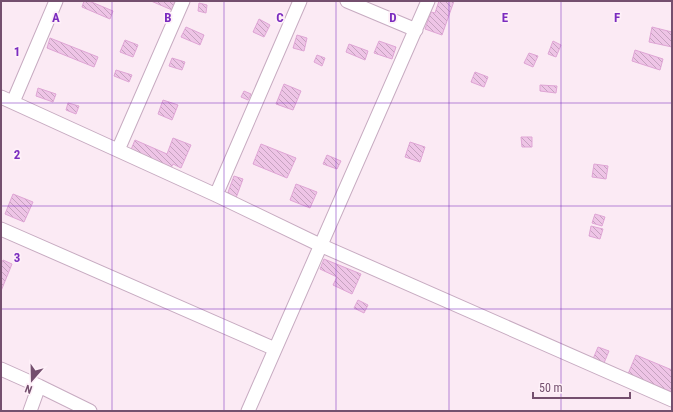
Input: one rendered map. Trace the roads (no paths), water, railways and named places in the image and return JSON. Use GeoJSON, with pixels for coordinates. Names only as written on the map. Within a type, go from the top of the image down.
{"type":"FeatureCollection","features":[{"type":"Feature","properties":{"kind":"street"},"geometry":{"type":"LineString","coordinates":[[56,1],[7,100],[320,244],[672,400]]}},
{"type":"Feature","properties":{"kind":"street"},"geometry":{"type":"LineString","coordinates":[[118,150],[183,1]]}},
{"type":"Feature","properties":{"kind":"street"},"geometry":{"type":"LineString","coordinates":[[216,195],[300,1]]}},
{"type":"Feature","properties":{"kind":"street"},"geometry":{"type":"LineString","coordinates":[[347,1],[416,30]]}},
{"type":"Feature","properties":{"kind":"street"},"geometry":{"type":"LineString","coordinates":[[248,411],[320,244],[428,1]]}},
{"type":"Feature","properties":{"kind":"street"},"geometry":{"type":"LineString","coordinates":[[1,229],[275,349]]}},
{"type":"Feature","properties":{"kind":"street"},"geometry":{"type":"LineString","coordinates":[[1,369],[90,411]]}},
{"type":"Feature","properties":{"kind":"street"},"geometry":{"type":"LineString","coordinates":[[30,411],[39,386]]}}]}
